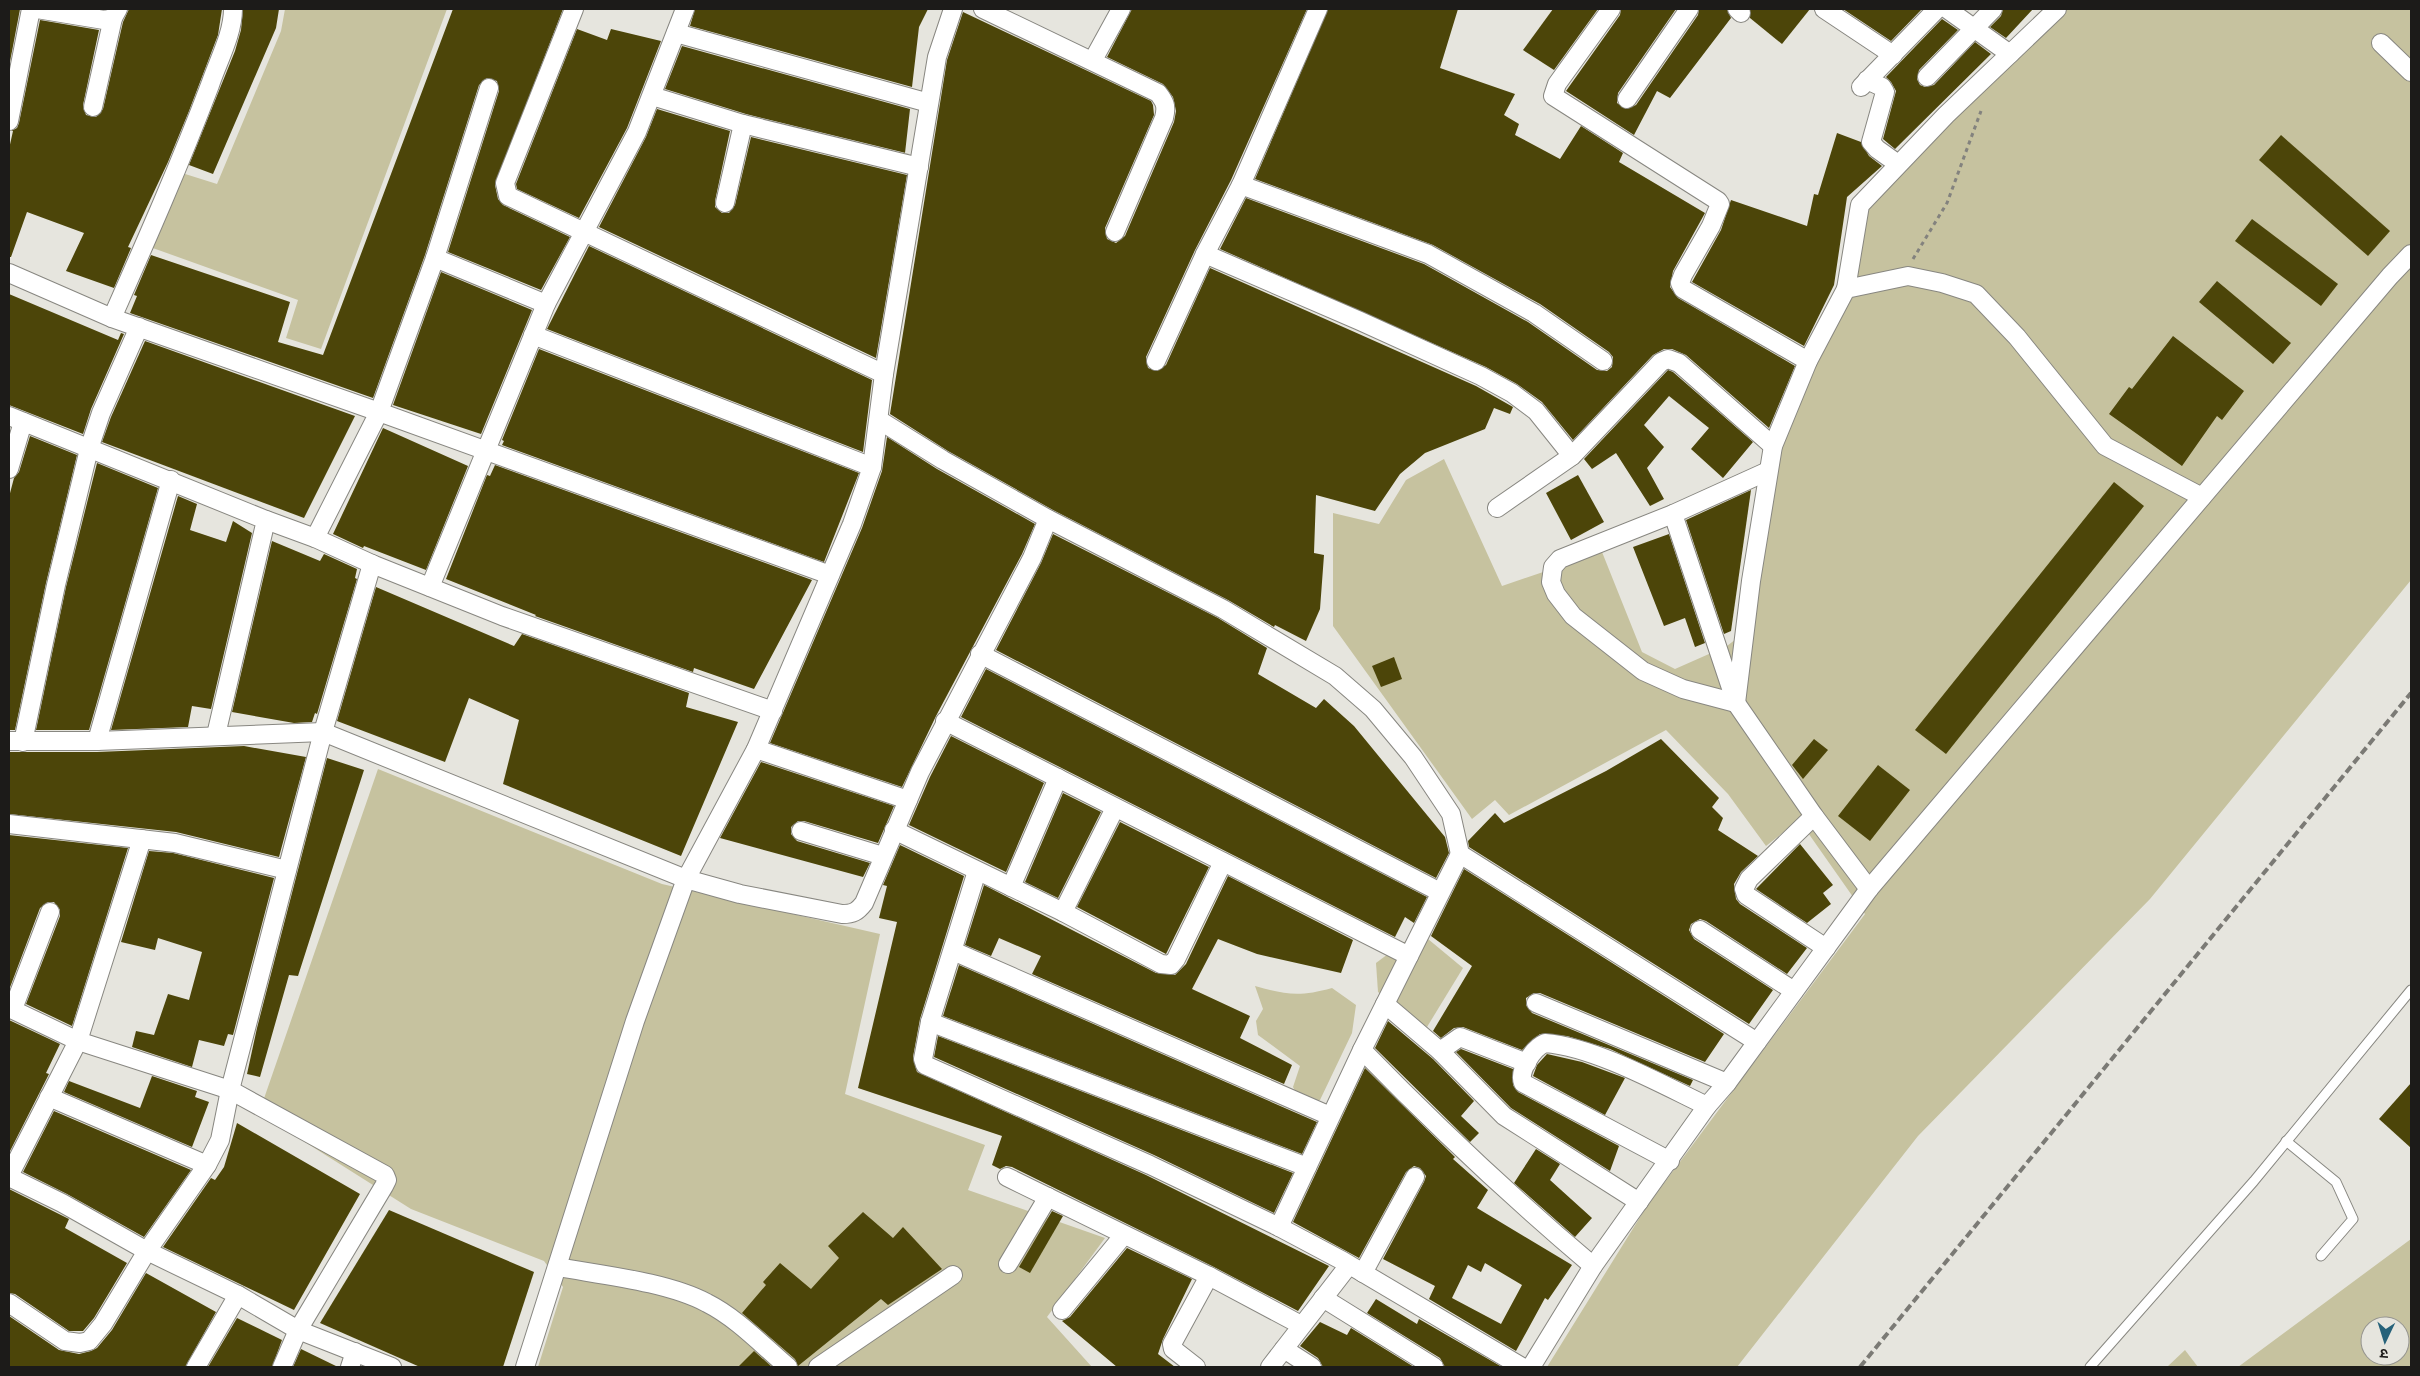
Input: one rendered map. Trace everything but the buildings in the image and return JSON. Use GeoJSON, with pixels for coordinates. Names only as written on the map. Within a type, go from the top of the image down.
{"type":"FeatureCollection","features":[{"type":"Feature","properties":{"kind":"street"},"geometry":{"type":"LineString","coordinates":[[9,121],[30,9]]}},
{"type":"Feature","properties":{"kind":"street"},"geometry":{"type":"LineString","coordinates":[[37,9],[92,19],[116,13],[93,107]]}},
{"type":"Feature","properties":{"kind":"street"},"geometry":{"type":"LineString","coordinates":[[112,318],[170,186],[230,30],[233,9]]}},
{"type":"Feature","properties":{"kind":"street"},"geometry":{"type":"LineString","coordinates":[[574,9],[505,183],[505,192],[513,200],[584,231],[884,374]]}},
{"type":"Feature","properties":{"kind":"street"},"geometry":{"type":"LineString","coordinates":[[430,587],[487,453],[546,304],[623,161],[652,96],[685,9]]}},
{"type":"Feature","properties":{"kind":"street"},"geometry":{"type":"LineString","coordinates":[[525,1367],[636,1021],[686,879],[756,749],[830,575],[872,467],[884,374],[937,57],[954,9]]}},
{"type":"Feature","properties":{"kind":"street"},"geometry":{"type":"LineString","coordinates":[[983,9],[1093,60],[1158,93],[1165,101],[1166,108],[1115,232]]}},
{"type":"Feature","properties":{"kind":"street"},"geometry":{"type":"LineString","coordinates":[[1093,60],[1121,9]]}},
{"type":"Feature","properties":{"kind":"street"},"geometry":{"type":"LineString","coordinates":[[1156,361],[1205,254],[1241,185],[1318,9]]}},
{"type":"Feature","properties":{"kind":"street"},"geometry":{"type":"LineString","coordinates":[[1611,9],[1557,84],[1553,96],[1718,201],[1720,204],[1711,226],[1683,275],[1680,283],[1683,290],[1808,361]]}},
{"type":"Feature","properties":{"kind":"street"},"geometry":{"type":"LineString","coordinates":[[1628,99],[1689,9]]}},
{"type":"Feature","properties":{"kind":"street"},"geometry":{"type":"LineString","coordinates":[[1824,9],[1893,55]]}},
{"type":"Feature","properties":{"kind":"street"},"geometry":{"type":"LineString","coordinates":[[1898,164],[1876,149],[1871,142],[1885,92],[1882,87],[1864,84],[1937,9]]}},
{"type":"Feature","properties":{"kind":"street"},"geometry":{"type":"LineString","coordinates":[[1947,9],[2010,54]]}},
{"type":"Feature","properties":{"kind":"street"},"geometry":{"type":"LineString","coordinates":[[1927,76],[1993,9]]}},
{"type":"Feature","properties":{"kind":"street"},"geometry":{"type":"LineString","coordinates":[[1736,703],[1751,581],[1773,446],[1808,361],[1846,289],[1860,205],[1898,164],[2057,9]]}},
{"type":"Feature","properties":{"kind":"street"},"geometry":{"type":"LineString","coordinates":[[676,34],[929,103]]}},
{"type":"Feature","properties":{"kind":"street"},"geometry":{"type":"LineString","coordinates":[[2382,43],[2411,72]]}},
{"type":"Feature","properties":{"kind":"street"},"geometry":{"type":"LineString","coordinates":[[315,538],[379,412],[435,258],[489,88]]}},
{"type":"Feature","properties":{"kind":"street"},"geometry":{"type":"LineString","coordinates":[[652,96],[743,124],[919,167]]}},
{"type":"Feature","properties":{"kind":"street"},"geometry":{"type":"LineString","coordinates":[[725,203],[743,124]]}},
{"type":"Feature","properties":{"kind":"street"},"geometry":{"type":"LineString","coordinates":[[1241,185],[1428,254],[1534,313],[1603,361]]}},
{"type":"Feature","properties":{"kind":"street"},"geometry":{"type":"LineString","coordinates":[[1205,254],[1360,321],[1481,376],[1512,393],[1536,411],[1572,456]]}},
{"type":"Feature","properties":{"kind":"street"},"geometry":{"type":"LineString","coordinates":[[1531,1367],[1593,1266],[1868,889],[2390,276],[2411,254]]}},
{"type":"Feature","properties":{"kind":"street"},"geometry":{"type":"LineString","coordinates":[[435,258],[546,304]]}},
{"type":"Feature","properties":{"kind":"street"},"geometry":{"type":"LineString","coordinates":[[9,273],[112,318],[830,575]]}},
{"type":"Feature","properties":{"kind":"street"},"geometry":{"type":"LineString","coordinates":[[1846,289],[1908,276],[1942,283],[1976,294],[2017,336],[2106,446],[2202,497]]}},
{"type":"Feature","properties":{"kind":"street"},"geometry":{"type":"LineString","coordinates":[[138,327],[101,413],[89,449],[16,742],[97,741],[323,732],[686,879],[740,894],[842,914],[852,914],[858,912],[864,903],[894,830],[945,722],[1032,558],[1048,519]]}},
{"type":"Feature","properties":{"kind":"street"},"geometry":{"type":"LineString","coordinates":[[533,335],[872,467]]}},
{"type":"Feature","properties":{"kind":"street"},"geometry":{"type":"LineString","coordinates":[[1497,508],[1572,456],[1661,362],[1668,359],[1679,363],[1773,446]]}},
{"type":"Feature","properties":{"kind":"street"},"geometry":{"type":"LineString","coordinates":[[9,469],[16,419],[315,538],[372,564],[502,616],[773,710]]}},
{"type":"Feature","properties":{"kind":"street"},"geometry":{"type":"LineString","coordinates":[[879,420],[944,460],[1048,519],[1223,609],[1334,676],[1354,690],[1374,708],[1413,757],[1452,814],[1460,854],[1362,1050],[1279,1227]]}},
{"type":"Feature","properties":{"kind":"street"},"geometry":{"type":"LineString","coordinates":[[1736,703],[1683,689],[1643,671],[1573,616],[1551,582],[1553,568],[1560,559],[1673,514],[1768,471]]}},
{"type":"Feature","properties":{"kind":"street"},"geometry":{"type":"LineString","coordinates":[[97,741],[171,480]]}},
{"type":"Feature","properties":{"kind":"street"},"geometry":{"type":"LineString","coordinates":[[1673,514],[1736,703],[1814,816],[1868,889]]}},
{"type":"Feature","properties":{"kind":"street"},"geometry":{"type":"LineString","coordinates":[[216,736],[266,520]]}},
{"type":"Feature","properties":{"kind":"street"},"geometry":{"type":"LineString","coordinates":[[9,1303],[65,1341],[80,1343],[89,1341],[103,1324],[147,1251],[208,1165],[220,1140],[230,1090],[323,732],[372,564]]}},
{"type":"Feature","properties":{"kind":"street"},"geometry":{"type":"LineString","coordinates":[[980,654],[1440,892]]}},
{"type":"Feature","properties":{"kind":"street"},"geometry":{"type":"LineString","coordinates":[[945,722],[1409,956]]}},
{"type":"Feature","properties":{"kind":"street"},"geometry":{"type":"LineString","coordinates":[[756,749],[908,800]]}},
{"type":"Feature","properties":{"kind":"street"},"geometry":{"type":"LineString","coordinates":[[1011,887],[1058,778]]}},
{"type":"Feature","properties":{"kind":"street"},"geometry":{"type":"LineString","coordinates":[[1063,912],[1115,808]]}},
{"type":"Feature","properties":{"kind":"street"},"geometry":{"type":"LineString","coordinates":[[1814,816],[1749,879],[1744,890],[1746,895],[1826,948]]}},
{"type":"Feature","properties":{"kind":"street"},"geometry":{"type":"LineString","coordinates":[[9,824],[176,843],[288,870]]}},
{"type":"Feature","properties":{"kind":"street"},"geometry":{"type":"LineString","coordinates":[[894,830],[1063,912],[1161,964],[1171,965],[1176,959],[1223,862]]}},
{"type":"Feature","properties":{"kind":"street"},"geometry":{"type":"LineString","coordinates":[[801,831],[883,856]]}},
{"type":"Feature","properties":{"kind":"street"},"geometry":{"type":"LineString","coordinates":[[142,838],[78,1041],[9,1176],[62,1203],[147,1251],[238,1295],[352,1359],[392,1367]]}},
{"type":"Feature","properties":{"kind":"street"},"geometry":{"type":"LineString","coordinates":[[1460,854],[1757,1042]]}},
{"type":"Feature","properties":{"kind":"street"},"geometry":{"type":"LineString","coordinates":[[977,871],[930,1022],[923,1059],[928,1068],[1150,1165],[1279,1227],[1356,1269],[1522,1367]]}},
{"type":"Feature","properties":{"kind":"street"},"geometry":{"type":"LineString","coordinates":[[50,912],[11,1009],[78,1041],[230,1090],[382,1172],[387,1180],[298,1330],[282,1367]]}},
{"type":"Feature","properties":{"kind":"street"},"geometry":{"type":"LineString","coordinates":[[1700,930],[1794,991]]}},
{"type":"Feature","properties":{"kind":"street"},"geometry":{"type":"LineString","coordinates":[[953,951],[1330,1116]]}},
{"type":"Feature","properties":{"kind":"street"},"geometry":{"type":"LineString","coordinates":[[1536,1003],[1727,1083]]}},
{"type":"Feature","properties":{"kind":"street"},"geometry":{"type":"LineString","coordinates":[[1385,1004],[1440,1051],[1504,1116],[1640,1202]]}},
{"type":"Feature","properties":{"kind":"street"},"geometry":{"type":"LineString","coordinates":[[930,1022],[1307,1167]]}},
{"type":"Feature","properties":{"kind":"street"},"geometry":{"type":"LineString","coordinates":[[1440,1051],[1460,1037],[1527,1063]]}},
{"type":"Feature","properties":{"kind":"street"},"geometry":{"type":"LineString","coordinates":[[1670,1161],[1529,1088],[1521,1079],[1527,1063],[1540,1045],[1550,1043],[1585,1052],[1629,1069],[1708,1106]]}},
{"type":"Feature","properties":{"kind":"street"},"geometry":{"type":"LineString","coordinates":[[1362,1050],[1470,1159],[1593,1266]]}},
{"type":"Feature","properties":{"kind":"street"},"geometry":{"type":"LineString","coordinates":[[50,1097],[208,1165]]}},
{"type":"Feature","properties":{"kind":"street"},"geometry":{"type":"LineString","coordinates":[[1007,1177],[1123,1236],[1209,1276],[1302,1326]]}},
{"type":"Feature","properties":{"kind":"street"},"geometry":{"type":"LineString","coordinates":[[1270,1367],[1323,1298],[1356,1269],[1415,1177]]}},
{"type":"Feature","properties":{"kind":"street"},"geometry":{"type":"LineString","coordinates":[[1008,1264],[1048,1197]]}},
{"type":"Feature","properties":{"kind":"street"},"geometry":{"type":"LineString","coordinates":[[1062,1310],[1123,1236]]}},
{"type":"Feature","properties":{"kind":"street"},"geometry":{"type":"LineString","coordinates":[[558,1267],[628,1280],[685,1294],[706,1302],[723,1312],[788,1367]]}},
{"type":"Feature","properties":{"kind":"street"},"geometry":{"type":"LineString","coordinates":[[818,1367],[954,1274]]}},
{"type":"Feature","properties":{"kind":"street"},"geometry":{"type":"LineString","coordinates":[[1196,1367],[1173,1349],[1172,1344],[1209,1276]]}},
{"type":"Feature","properties":{"kind":"street"},"geometry":{"type":"LineString","coordinates":[[196,1367],[238,1295]]}},
{"type":"Feature","properties":{"kind":"street"},"geometry":{"type":"LineString","coordinates":[[1323,1298],[1434,1367]]}},
{"type":"Feature","properties":{"kind":"street"},"geometry":{"type":"LineString","coordinates":[[1284,1349],[1312,1367]]}},
{"type":"Feature","properties":{"kind":"lane"},"geometry":{"type":"LineString","coordinates":[[2090,1367],[2247,1189],[2411,990]]}},
{"type":"Feature","properties":{"kind":"lane"},"geometry":{"type":"LineString","coordinates":[[2286,1141],[2336,1182],[2353,1220],[2322,1256]]}},
{"type":"Feature","properties":{"kind":"path"},"geometry":{"type":"LineString","coordinates":[[1908,276],[1915,253],[1947,203],[1979,112],[1986,105]]}},
{"type":"Feature","properties":{"kind":"shaded area"},"geometry":{"type":"Polygon","coordinates":[[[285,9],[447,9],[321,349],[286,338],[298,300],[150,247],[182,173],[217,184],[281,31],[285,9]]]}},
{"type":"Feature","properties":{"kind":"shaded area"},"geometry":{"type":"Polygon","coordinates":[[[2043,9],[2411,9],[2411,580],[2150,899],[1918,1136],[1737,1367],[1547,1367],[1647,1206],[1865,914],[1799,820],[1766,846],[1728,794],[1666,730],[1509,815],[1495,800],[1472,819],[1333,626],[1333,513],[1379,524],[1406,480],[1444,459],[1502,586],[1602,552],[1642,652],[1675,669],[1727,646],[1736,639],[1767,448],[1839,286],[1854,201],[2043,9]]]}},
{"type":"Feature","properties":{"kind":"shaded area"},"geometry":{"type":"Polygon","coordinates":[[[378,769],[662,884],[880,934],[845,1094],[985,1145],[968,1190],[1105,1238],[1047,1317],[1092,1367],[538,1367],[563,1287],[544,1261],[411,1209],[259,1113],[378,769]]]}},
{"type":"Feature","properties":{"kind":"shaded area"},"geometry":{"type":"Polygon","coordinates":[[[1428,939],[1463,968],[1427,1027],[1378,992],[1376,963],[1404,942],[1428,939]]]}},
{"type":"Feature","properties":{"kind":"shaded area"},"geometry":{"type":"Polygon","coordinates":[[[1255,986],[1293,994],[1311,993],[1332,988],[1356,1005],[1352,1033],[1320,1100],[1314,1101],[1297,1095],[1293,1087],[1300,1066],[1258,1035],[1256,1021],[1263,1009],[1255,986]]]}},
{"type":"Feature","properties":{"kind":"shaded area"},"geometry":{"type":"Polygon","coordinates":[[[2411,1239],[2411,1367],[2238,1367],[2411,1239]]]}},
{"type":"Feature","properties":{"kind":"shaded area"},"geometry":{"type":"Polygon","coordinates":[[[2185,1350],[2198,1367],[2167,1367],[2185,1350]]]}},
{"type":"Feature","properties":{"kind":"railway"},"geometry":{"type":"LineString","coordinates":[[1860,1367],[2411,693]]}}]}
